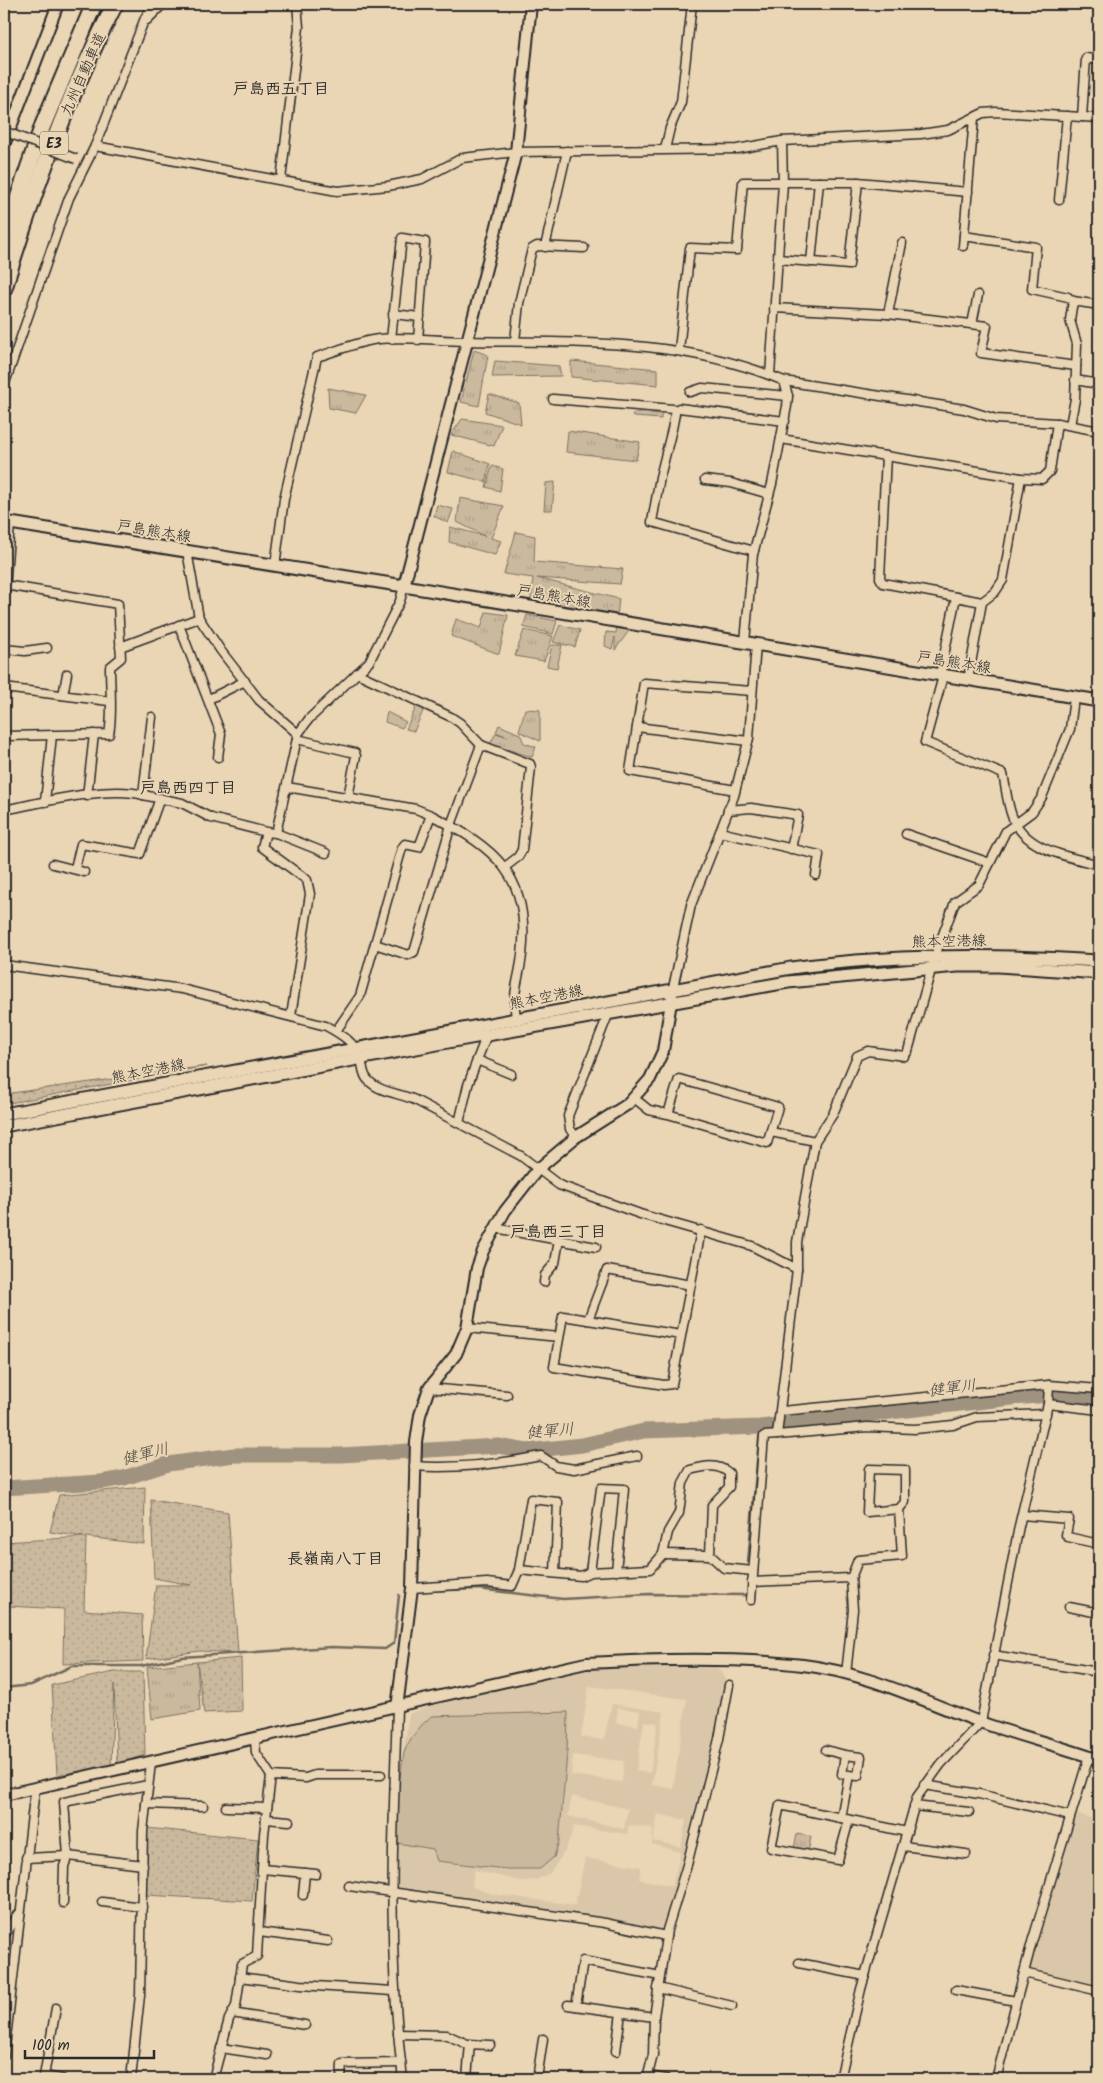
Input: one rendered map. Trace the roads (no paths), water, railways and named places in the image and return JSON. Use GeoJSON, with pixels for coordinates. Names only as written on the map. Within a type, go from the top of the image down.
{"type":"FeatureCollection","features":[{"type":"Feature","properties":{"kind":"highway"},"geometry":{"type":"LineString","coordinates":[[44,126],[86,4]]}},
{"type":"Feature","properties":{"kind":"highway","name":"九州自動車道"},"geometry":{"type":"LineString","coordinates":[[4,239],[44,126],[94,4]]}},
{"type":"Feature","properties":{"kind":"highway","name":"九州自動車道"},"geometry":{"type":"LineString","coordinates":[[4,288],[58,131],[96,41],[115,4]]}},
{"type":"Feature","properties":{"kind":"main road","name":"戸島熊本線"},"geometry":{"type":"LineString","coordinates":[[7,522],[1099,701]]}},
{"type":"Feature","properties":{"kind":"main road","name":"熊本空港線"},"geometry":{"type":"LineString","coordinates":[[4,1114],[358,1054],[486,1037],[788,982],[933,962],[1012,956],[1099,961]]}},
{"type":"Feature","properties":{"kind":"main road","name":"熊本空港線"},"geometry":{"type":"LineString","coordinates":[[4,1126],[673,988],[837,962],[933,962],[1099,973]]}},
{"type":"Feature","properties":{"kind":"street"},"geometry":{"type":"LineString","coordinates":[[58,4],[5,141],[76,159],[88,164]]}},
{"type":"Feature","properties":{"kind":"street"},"geometry":{"type":"LineString","coordinates":[[4,386],[69,198],[88,164],[142,25],[153,4]]}},
{"type":"Feature","properties":{"kind":"street"},"geometry":{"type":"LineString","coordinates":[[142,25],[163,4]]}},
{"type":"Feature","properties":{"kind":"street"},"geometry":{"type":"LineString","coordinates":[[282,180],[299,27],[297,4]]}},
{"type":"Feature","properties":{"kind":"street"},"geometry":{"type":"LineString","coordinates":[[276,833],[297,736],[309,719],[369,662],[400,601],[516,152],[531,4]]}},
{"type":"Feature","properties":{"kind":"street"},"geometry":{"type":"LineString","coordinates":[[665,149],[670,128],[681,102],[692,4]]}},
{"type":"Feature","properties":{"kind":"street"},"geometry":{"type":"LineString","coordinates":[[1082,117],[1086,58],[1099,60]]}},
{"type":"Feature","properties":{"kind":"street"},"geometry":{"type":"LineString","coordinates":[[95,146],[337,191],[388,186],[422,179],[462,158],[516,152],[737,149],[782,141],[921,134],[948,130],[974,118],[996,112],[1099,118]]}},
{"type":"Feature","properties":{"kind":"street"},"geometry":{"type":"LineString","coordinates":[[1059,200],[1067,116]]}},
{"type":"Feature","properties":{"kind":"street"},"geometry":{"type":"LineString","coordinates":[[963,246],[974,118]]}},
{"type":"Feature","properties":{"kind":"street"},"geometry":{"type":"LineString","coordinates":[[770,375],[783,183],[782,141]]}},
{"type":"Feature","properties":{"kind":"street"},"geometry":{"type":"LineString","coordinates":[[545,247],[566,151]]}},
{"type":"Feature","properties":{"kind":"street"},"geometry":{"type":"LineString","coordinates":[[679,350],[690,248],[737,250],[743,182],[858,182],[968,192]]}},
{"type":"Feature","properties":{"kind":"street"},"geometry":{"type":"LineString","coordinates":[[811,262],[819,182]]}},
{"type":"Feature","properties":{"kind":"street"},"geometry":{"type":"LineString","coordinates":[[778,259],[850,265],[858,182]]}},
{"type":"Feature","properties":{"kind":"street"},"geometry":{"type":"LineString","coordinates":[[964,236],[1036,247],[1032,289],[1068,296],[1073,301],[1099,304]]}},
{"type":"Feature","properties":{"kind":"street"},"geometry":{"type":"LineString","coordinates":[[391,339],[402,238],[426,242],[418,340]]}},
{"type":"Feature","properties":{"kind":"street"},"geometry":{"type":"LineString","coordinates":[[888,314],[902,243]]}},
{"type":"Feature","properties":{"kind":"street"},"geometry":{"type":"LineString","coordinates":[[515,341],[519,303],[532,249],[545,247],[584,248]]}},
{"type":"Feature","properties":{"kind":"street"},"geometry":{"type":"LineString","coordinates":[[972,324],[978,295]]}},
{"type":"Feature","properties":{"kind":"street"},"geometry":{"type":"LineString","coordinates":[[1070,425],[1077,344],[1070,320],[1073,301]]}},
{"type":"Feature","properties":{"kind":"street"},"geometry":{"type":"LineString","coordinates":[[774,308],[888,314],[987,326],[981,353],[1076,366]]}},
{"type":"Feature","properties":{"kind":"street"},"geometry":{"type":"LineString","coordinates":[[394,314],[420,317]]}},
{"type":"Feature","properties":{"kind":"street"},"geometry":{"type":"LineString","coordinates":[[274,566],[284,499],[317,357],[379,339],[467,342],[571,341],[679,350],[770,375],[784,381],[964,409],[996,418],[1057,423],[1099,431]]}},
{"type":"Feature","properties":{"kind":"street"},"geometry":{"type":"LineString","coordinates":[[1075,380],[1099,384]]}},
{"type":"Feature","properties":{"kind":"street"},"geometry":{"type":"LineString","coordinates":[[403,2079],[393,1991],[391,1890],[397,1708],[412,1588],[414,1466],[420,1415],[429,1388],[456,1354],[466,1328],[477,1268],[495,1228],[518,1192],[538,1169],[576,1138],[634,1098],[650,1080],[658,1064],[691,905],[735,790],[748,741],[752,691],[750,643],[754,551],[785,421],[788,396],[784,381]]}},
{"type":"Feature","properties":{"kind":"street"},"geometry":{"type":"LineString","coordinates":[[690,392],[702,388],[788,396]]}},
{"type":"Feature","properties":{"kind":"street"},"geometry":{"type":"LineString","coordinates":[[553,399],[672,409],[674,411]]}},
{"type":"Feature","properties":{"kind":"street"},"geometry":{"type":"LineString","coordinates":[[674,411],[679,408],[785,421]]}},
{"type":"Feature","properties":{"kind":"street"},"geometry":{"type":"LineString","coordinates":[[674,411],[672,429],[660,477],[652,522],[754,551]]}},
{"type":"Feature","properties":{"kind":"street"},"geometry":{"type":"LineString","coordinates":[[781,439],[1021,478],[1042,479],[1050,471],[1057,423]]}},
{"type":"Feature","properties":{"kind":"street"},"geometry":{"type":"LineString","coordinates":[[886,456],[880,578],[883,582],[982,602]]}},
{"type":"Feature","properties":{"kind":"street"},"geometry":{"type":"LineString","coordinates":[[968,680],[982,602],[995,592],[1003,580],[1021,478]]}},
{"type":"Feature","properties":{"kind":"street"},"geometry":{"type":"LineString","coordinates":[[705,480],[731,483],[769,494]]}},
{"type":"Feature","properties":{"kind":"street"},"geometry":{"type":"LineString","coordinates":[[4,603],[7,522]]}},
{"type":"Feature","properties":{"kind":"street"},"geometry":{"type":"LineString","coordinates":[[186,551],[199,618],[221,651],[259,700],[297,736],[354,753],[356,756],[348,797]]}},
{"type":"Feature","properties":{"kind":"street"},"geometry":{"type":"LineString","coordinates":[[4,736],[109,734],[112,720],[109,701],[110,667],[120,658],[118,604],[5,586]]}},
{"type":"Feature","properties":{"kind":"street"},"geometry":{"type":"LineString","coordinates":[[956,597],[942,675],[925,742],[1003,774],[1012,816],[1016,823],[1040,847],[1099,864]]}},
{"type":"Feature","properties":{"kind":"street"},"geometry":{"type":"LineString","coordinates":[[120,647],[199,618]]}},
{"type":"Feature","properties":{"kind":"street"},"geometry":{"type":"LineString","coordinates":[[179,625],[221,734],[218,757]]}},
{"type":"Feature","properties":{"kind":"street"},"geometry":{"type":"LineString","coordinates":[[4,649],[25,651],[47,648]]}},
{"type":"Feature","properties":{"kind":"street"},"geometry":{"type":"LineString","coordinates":[[357,673],[450,717],[460,723],[481,745],[526,761],[531,768],[522,850],[518,857],[506,867]]}},
{"type":"Feature","properties":{"kind":"street"},"geometry":{"type":"LineString","coordinates":[[63,695],[67,674]]}},
{"type":"Feature","properties":{"kind":"street"},"geometry":{"type":"LineString","coordinates":[[209,699],[245,681]]}},
{"type":"Feature","properties":{"kind":"street"},"geometry":{"type":"LineString","coordinates":[[735,790],[630,771],[644,683],[752,691]]}},
{"type":"Feature","properties":{"kind":"street"},"geometry":{"type":"LineString","coordinates":[[4,688],[109,701]]}},
{"type":"Feature","properties":{"kind":"street"},"geometry":{"type":"LineString","coordinates":[[777,1435],[782,1411],[797,1270],[797,1242],[815,1141],[833,1114],[857,1056],[868,1051],[904,1056],[908,1051],[933,962],[955,902],[957,898],[975,890],[1006,831],[1032,812],[1042,797],[1070,729],[1074,698]]}},
{"type":"Feature","properties":{"kind":"street"},"geometry":{"type":"LineString","coordinates":[[143,795],[152,716]]}},
{"type":"Feature","properties":{"kind":"street"},"geometry":{"type":"LineString","coordinates":[[637,727],[748,741]]}},
{"type":"Feature","properties":{"kind":"street"},"geometry":{"type":"LineString","coordinates":[[87,796],[94,734]]}},
{"type":"Feature","properties":{"kind":"street"},"geometry":{"type":"LineString","coordinates":[[45,802],[52,735]]}},
{"type":"Feature","properties":{"kind":"street"},"geometry":{"type":"LineString","coordinates":[[375,944],[408,955],[414,952],[451,825],[481,745]]}},
{"type":"Feature","properties":{"kind":"street"},"geometry":{"type":"LineString","coordinates":[[287,787],[416,809],[451,825],[478,842],[506,867],[517,888],[523,918],[522,956],[514,994],[516,1019]]}},
{"type":"Feature","properties":{"kind":"street"},"geometry":{"type":"LineString","coordinates":[[4,810],[45,802],[128,791],[182,803],[212,818],[276,833],[326,854]]}},
{"type":"Feature","properties":{"kind":"street"},"geometry":{"type":"LineString","coordinates":[[75,868],[81,844],[140,854],[160,798]]}},
{"type":"Feature","properties":{"kind":"street"},"geometry":{"type":"LineString","coordinates":[[728,810],[751,808],[798,815],[791,849]]}},
{"type":"Feature","properties":{"kind":"street"},"geometry":{"type":"LineString","coordinates":[[336,1031],[358,1000],[402,848],[405,844],[419,847],[431,815]]}},
{"type":"Feature","properties":{"kind":"street"},"geometry":{"type":"LineString","coordinates":[[266,832],[262,847],[307,880],[310,894],[291,1016]]}},
{"type":"Feature","properties":{"kind":"street"},"geometry":{"type":"LineString","coordinates":[[720,832],[819,855],[816,875]]}},
{"type":"Feature","properties":{"kind":"street"},"geometry":{"type":"LineString","coordinates":[[906,834],[990,863]]}},
{"type":"Feature","properties":{"kind":"street"},"geometry":{"type":"LineString","coordinates":[[53,864],[75,868],[84,872]]}},
{"type":"Feature","properties":{"kind":"street"},"geometry":{"type":"LineString","coordinates":[[4,965],[182,989],[326,1026],[345,1036],[358,1054],[368,1080],[385,1091],[404,1095],[521,1156],[559,1184],[640,1214],[752,1246],[797,1270]]}},
{"type":"Feature","properties":{"kind":"street"},"geometry":{"type":"LineString","coordinates":[[576,1138],[570,1130],[568,1116],[608,1015]]}},
{"type":"Feature","properties":{"kind":"street"},"geometry":{"type":"LineString","coordinates":[[459,1123],[468,1085],[486,1037]]}},
{"type":"Feature","properties":{"kind":"street"},"geometry":{"type":"LineString","coordinates":[[477,1060],[511,1074]]}},
{"type":"Feature","properties":{"kind":"street"},"geometry":{"type":"LineString","coordinates":[[634,1098],[649,1110],[767,1143],[778,1107],[679,1080],[668,1114]]}},
{"type":"Feature","properties":{"kind":"street"},"geometry":{"type":"LineString","coordinates":[[771,1132],[815,1141]]}},
{"type":"Feature","properties":{"kind":"street"},"geometry":{"type":"LineString","coordinates":[[495,1228],[596,1247]]}},
{"type":"Feature","properties":{"kind":"street"},"geometry":{"type":"LineString","coordinates":[[681,1335],[563,1316],[554,1367],[664,1385],[672,1384],[701,1230]]}},
{"type":"Feature","properties":{"kind":"street"},"geometry":{"type":"LineString","coordinates":[[544,1282],[545,1275],[555,1263],[559,1240]]}},
{"type":"Feature","properties":{"kind":"street"},"geometry":{"type":"LineString","coordinates":[[588,1320],[607,1270],[691,1285]]}},
{"type":"Feature","properties":{"kind":"street"},"geometry":{"type":"LineString","coordinates":[[466,1328],[559,1337]]}},
{"type":"Feature","properties":{"kind":"street"},"geometry":{"type":"LineString","coordinates":[[782,1411],[1049,1385],[1099,1389]]}},
{"type":"Feature","properties":{"kind":"street"},"geometry":{"type":"LineString","coordinates":[[840,2079],[865,1976],[914,1806],[924,1785],[981,1722],[1022,1516],[1046,1414],[1049,1385]]}},
{"type":"Feature","properties":{"kind":"street"},"geometry":{"type":"LineString","coordinates":[[429,1388],[508,1394]]}},
{"type":"Feature","properties":{"kind":"street"},"geometry":{"type":"LineString","coordinates":[[1048,1404],[1099,1410]]}},
{"type":"Feature","properties":{"kind":"street"},"geometry":{"type":"LineString","coordinates":[[750,1600],[764,1436],[867,1427],[915,1429],[953,1425],[977,1417],[1046,1414]]}},
{"type":"Feature","properties":{"kind":"street"},"geometry":{"type":"LineString","coordinates":[[414,1466],[441,1468],[515,1461],[541,1456],[556,1466],[574,1469],[637,1456]]}},
{"type":"Feature","properties":{"kind":"street"},"geometry":{"type":"LineString","coordinates":[[519,1570],[581,1576],[590,1572],[650,1569],[663,1554],[668,1532],[679,1512],[683,1483],[690,1470],[703,1466],[720,1466],[729,1473],[729,1487],[712,1505],[710,1555]]}},
{"type":"Feature","properties":{"kind":"street"},"geometry":{"type":"LineString","coordinates":[[846,1674],[853,1610],[851,1578],[858,1560],[902,1556],[900,1509],[905,1502],[905,1470],[869,1469],[867,1512],[900,1509]]}},
{"type":"Feature","properties":{"kind":"street"},"geometry":{"type":"LineString","coordinates":[[590,1572],[601,1488],[624,1489],[616,1571]]}},
{"type":"Feature","properties":{"kind":"street"},"geometry":{"type":"LineString","coordinates":[[412,1588],[486,1583],[512,1586],[519,1570],[531,1499],[558,1502],[555,1573]]}},
{"type":"Feature","properties":{"kind":"street"},"geometry":{"type":"LineString","coordinates":[[1022,1516],[1069,1519],[1066,1535],[1068,1537],[1099,1544]]}},
{"type":"Feature","properties":{"kind":"street"},"geometry":{"type":"LineString","coordinates":[[663,1554],[710,1555],[724,1568],[753,1571]]}},
{"type":"Feature","properties":{"kind":"street"},"geometry":{"type":"LineString","coordinates":[[752,1582],[851,1578]]}},
{"type":"Feature","properties":{"kind":"street"},"geometry":{"type":"LineString","coordinates":[[1069,1607],[1099,1612]]}},
{"type":"Feature","properties":{"kind":"street"},"geometry":{"type":"LineString","coordinates":[[993,1655],[1099,1672]]}},
{"type":"Feature","properties":{"kind":"street"},"geometry":{"type":"LineString","coordinates":[[4,1795],[397,1708],[586,1663],[641,1660],[763,1662],[804,1665],[846,1674],[981,1722],[1099,1760]]}},
{"type":"Feature","properties":{"kind":"street"},"geometry":{"type":"LineString","coordinates":[[666,2079],[647,2078],[653,2055],[654,2017],[666,1936],[692,1847],[719,1739],[730,1685]]}},
{"type":"Feature","properties":{"kind":"street"},"geometry":{"type":"LineString","coordinates":[[213,2079],[232,2013],[236,2006],[242,1964],[257,1956],[262,1869],[271,1776],[256,1753],[254,1740]]}},
{"type":"Feature","properties":{"kind":"street"},"geometry":{"type":"LineString","coordinates":[[826,1750],[861,1757],[858,1776],[842,1774],[845,1755]]}},
{"type":"Feature","properties":{"kind":"street"},"geometry":{"type":"LineString","coordinates":[[996,2079],[1024,1973],[1089,1756]]}},
{"type":"Feature","properties":{"kind":"street"},"geometry":{"type":"LineString","coordinates":[[131,2079],[140,1995],[142,1865],[151,1763]]}},
{"type":"Feature","properties":{"kind":"street"},"geometry":{"type":"LineString","coordinates":[[271,1776],[306,1778],[315,1775],[381,1775]]}},
{"type":"Feature","properties":{"kind":"street"},"geometry":{"type":"LineString","coordinates":[[849,1775],[845,1819],[838,1860],[771,1848],[780,1805],[845,1819],[907,1832]]}},
{"type":"Feature","properties":{"kind":"street"},"geometry":{"type":"LineString","coordinates":[[63,1903],[64,1866],[68,1856],[64,1802],[148,1785]]}},
{"type":"Feature","properties":{"kind":"street"},"geometry":{"type":"LineString","coordinates":[[924,1785],[979,1794],[1070,1816]]}},
{"type":"Feature","properties":{"kind":"street"},"geometry":{"type":"LineString","coordinates":[[4,2054],[35,1789]]}},
{"type":"Feature","properties":{"kind":"street"},"geometry":{"type":"LineString","coordinates":[[146,1804],[204,1806]]}},
{"type":"Feature","properties":{"kind":"street"},"geometry":{"type":"LineString","coordinates":[[914,1806],[969,1812]]}},
{"type":"Feature","properties":{"kind":"street"},"geometry":{"type":"LineString","coordinates":[[226,1807],[267,1808]]}},
{"type":"Feature","properties":{"kind":"street"},"geometry":{"type":"LineString","coordinates":[[266,1819],[289,1821]]}},
{"type":"Feature","properties":{"kind":"street"},"geometry":{"type":"LineString","coordinates":[[903,1846],[966,1854]]}},
{"type":"Feature","properties":{"kind":"street"},"geometry":{"type":"LineString","coordinates":[[26,1858],[68,1856],[142,1865]]}},
{"type":"Feature","properties":{"kind":"street"},"geometry":{"type":"LineString","coordinates":[[262,1869],[316,1874]]}},
{"type":"Feature","properties":{"kind":"street"},"geometry":{"type":"LineString","coordinates":[[303,1895],[305,1873]]}},
{"type":"Feature","properties":{"kind":"street"},"geometry":{"type":"LineString","coordinates":[[349,1886],[391,1890],[605,1923],[666,1936]]}},
{"type":"Feature","properties":{"kind":"street"},"geometry":{"type":"LineString","coordinates":[[102,1902],[142,1907]]}},
{"type":"Feature","properties":{"kind":"street"},"geometry":{"type":"LineString","coordinates":[[4,1936],[20,1912]]}},
{"type":"Feature","properties":{"kind":"street"},"geometry":{"type":"LineString","coordinates":[[259,1932],[328,1941]]}},
{"type":"Feature","properties":{"kind":"street"},"geometry":{"type":"LineString","coordinates":[[654,2017],[572,2006],[582,1961],[655,1975]]}},
{"type":"Feature","properties":{"kind":"street"},"geometry":{"type":"LineString","coordinates":[[799,1962],[865,1976]]}},
{"type":"Feature","properties":{"kind":"street"},"geometry":{"type":"LineString","coordinates":[[1024,1973],[1099,1991]]}},
{"type":"Feature","properties":{"kind":"street"},"geometry":{"type":"LineString","coordinates":[[240,1977],[300,1985],[393,1991]]}},
{"type":"Feature","properties":{"kind":"street"},"geometry":{"type":"LineString","coordinates":[[658,1988],[732,2006]]}},
{"type":"Feature","properties":{"kind":"street"},"geometry":{"type":"LineString","coordinates":[[956,1990],[1016,2001]]}},
{"type":"Feature","properties":{"kind":"street"},"geometry":{"type":"LineString","coordinates":[[56,2008],[44,2076],[62,2079]]}},
{"type":"Feature","properties":{"kind":"street"},"geometry":{"type":"LineString","coordinates":[[232,2013],[305,2025]]}},
{"type":"Feature","properties":{"kind":"street"},"geometry":{"type":"LineString","coordinates":[[616,2051],[621,2013]]}},
{"type":"Feature","properties":{"kind":"street"},"geometry":{"type":"LineString","coordinates":[[398,2034],[447,2035],[470,2044],[490,2045]]}},
{"type":"Feature","properties":{"kind":"street"},"geometry":{"type":"LineString","coordinates":[[537,2079],[543,2039]]}},
{"type":"Feature","properties":{"kind":"street"},"geometry":{"type":"LineString","coordinates":[[470,2044],[467,2078],[474,2079]]}},
{"type":"Feature","properties":{"kind":"street"},"geometry":{"type":"LineString","coordinates":[[221,2048],[268,2056]]}},
{"type":"Feature","properties":{"kind":"street"},"geometry":{"type":"LineString","coordinates":[[341,2079],[342,2064],[400,2063]]}},
{"type":"Feature","properties":{"kind":"waterway","name":"健軍川"},"geometry":{"type":"LineString","coordinates":[[4,1488],[101,1482],[124,1478],[168,1464],[234,1455],[341,1455],[498,1446],[527,1451],[582,1445],[644,1431],[760,1427],[1012,1398],[1050,1395],[1099,1402]]}},
{"type":"Feature","properties":{"kind":"waterway"},"geometry":{"type":"LineString","coordinates":[[748,1562],[760,1427]]}},
{"type":"Feature","properties":{"kind":"waterway"},"geometry":{"type":"LineString","coordinates":[[422,1591],[478,1589],[563,1599],[649,1594],[745,1595]]}},
{"type":"Feature","properties":{"kind":"waterway"},"geometry":{"type":"LineString","coordinates":[[4,1688],[31,1685],[72,1666],[141,1666],[182,1657],[332,1647],[385,1649],[394,1643],[399,1595]]}},
{"type":"Feature","properties":{"kind":"district","name":"戸島西五丁目"},"geometry":{"type":"Point","coordinates":[281,88]}},
{"type":"Feature","properties":{"kind":"district","name":"戸島西四丁目"},"geometry":{"type":"Point","coordinates":[188,787]}},
{"type":"Feature","properties":{"kind":"district","name":"戸島西三丁目"},"geometry":{"type":"Point","coordinates":[558,1231]}},
{"type":"Feature","properties":{"kind":"district","name":"長嶺南八丁目"},"geometry":{"type":"Point","coordinates":[335,1558]}}]}
